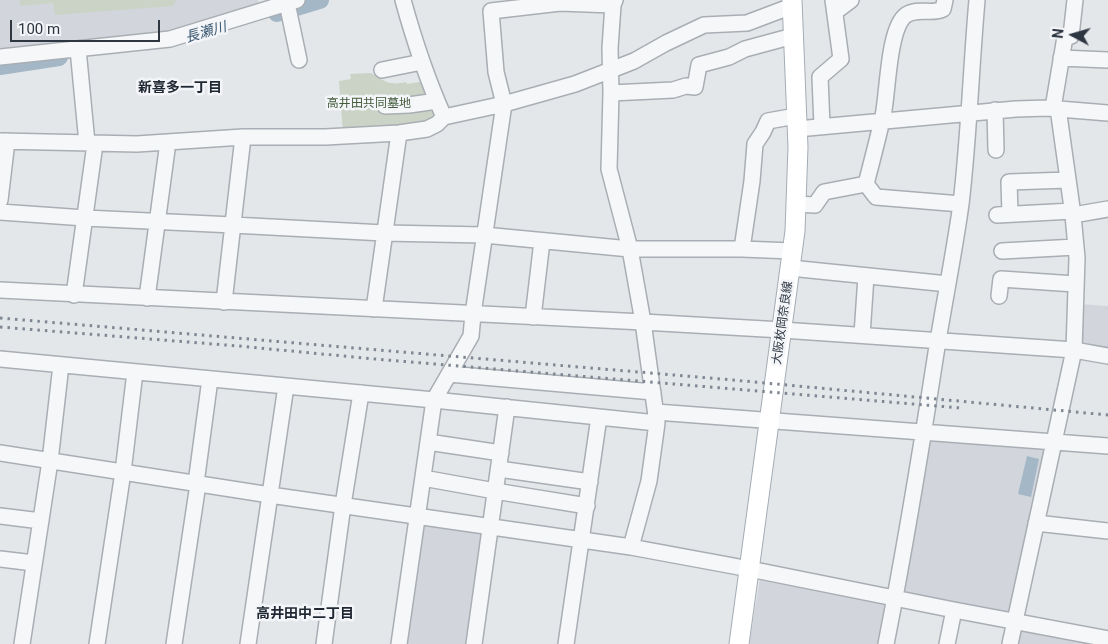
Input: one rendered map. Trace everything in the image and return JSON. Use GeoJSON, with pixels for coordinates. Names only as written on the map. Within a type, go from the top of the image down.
{"type":"FeatureCollection","features":[{"type":"Feature","properties":{"kind":"main road","name":"大阪枚岡奈良線"},"geometry":{"type":"LineString","coordinates":[[739,644],[795,231],[798,147],[792,4]]}},
{"type":"Feature","properties":{"kind":"street"},"geometry":{"type":"LineString","coordinates":[[403,0],[409,25],[444,117]]}},
{"type":"Feature","properties":{"kind":"street"},"geometry":{"type":"LineString","coordinates":[[822,126],[820,77],[841,59],[834,6],[851,0]]}},
{"type":"Feature","properties":{"kind":"street"},"geometry":{"type":"LineString","coordinates":[[866,184],[882,121],[893,44],[898,24],[912,12],[939,11],[943,9],[944,0]]}},
{"type":"Feature","properties":{"kind":"street"},"geometry":{"type":"LineString","coordinates":[[886,644],[924,432],[961,204],[970,112],[972,50],[977,0]]}},
{"type":"Feature","properties":{"kind":"street"},"geometry":{"type":"LineString","coordinates":[[1010,644],[1074,350],[1076,247],[1073,213],[1056,108],[1061,58],[1065,37],[1071,36],[1075,0]]}},
{"type":"Feature","properties":{"kind":"street"},"geometry":{"type":"LineString","coordinates":[[399,644],[434,400],[471,336],[504,104],[496,72],[491,11],[524,4],[614,3],[610,48],[612,94],[610,169],[630,249],[657,418],[649,481],[631,547]]}},
{"type":"Feature","properties":{"kind":"street"},"geometry":{"type":"LineString","coordinates":[[0,200],[4,141],[140,144],[243,137],[325,137],[399,133],[427,129],[437,124],[444,117],[504,104],[575,84],[634,61],[704,25],[747,23],[792,4]]}},
{"type":"Feature","properties":{"kind":"street"},"geometry":{"type":"LineString","coordinates":[[0,57],[170,39],[291,6],[299,60]]}},
{"type":"Feature","properties":{"kind":"street"},"geometry":{"type":"LineString","coordinates":[[612,94],[673,90],[686,86],[695,87],[698,65],[793,36]]}},
{"type":"Feature","properties":{"kind":"street"},"geometry":{"type":"LineString","coordinates":[[74,294],[85,218],[91,144],[78,49]]}},
{"type":"Feature","properties":{"kind":"street"},"geometry":{"type":"LineString","coordinates":[[1061,58],[1108,60]]}},
{"type":"Feature","properties":{"kind":"street"},"geometry":{"type":"LineString","coordinates":[[382,70],[422,62]]}},
{"type":"Feature","properties":{"kind":"street"},"geometry":{"type":"LineString","coordinates":[[386,106],[424,104],[437,101]]}},
{"type":"Feature","properties":{"kind":"street"},"geometry":{"type":"LineString","coordinates":[[742,249],[752,181],[755,144],[768,121],[822,126],[995,110],[1056,108],[1108,113]]}},
{"type":"Feature","properties":{"kind":"street"},"geometry":{"type":"LineString","coordinates":[[995,110],[996,150]]}},
{"type":"Feature","properties":{"kind":"street"},"geometry":{"type":"LineString","coordinates":[[374,309],[399,133]]}},
{"type":"Feature","properties":{"kind":"street"},"geometry":{"type":"LineString","coordinates":[[224,302],[243,137]]}},
{"type":"Feature","properties":{"kind":"street"},"geometry":{"type":"LineString","coordinates":[[147,298],[168,142]]}},
{"type":"Feature","properties":{"kind":"street"},"geometry":{"type":"LineString","coordinates":[[1068,180],[1009,182],[1004,215],[1073,213],[1108,209]]}},
{"type":"Feature","properties":{"kind":"street"},"geometry":{"type":"LineString","coordinates":[[866,184],[876,197],[961,204]]}},
{"type":"Feature","properties":{"kind":"street"},"geometry":{"type":"LineString","coordinates":[[796,204],[815,206],[824,192],[866,184]]}},
{"type":"Feature","properties":{"kind":"street"},"geometry":{"type":"LineString","coordinates":[[0,212],[233,226],[384,233],[484,235],[630,249],[742,249],[866,276],[948,284]]}},
{"type":"Feature","properties":{"kind":"street"},"geometry":{"type":"LineString","coordinates":[[533,317],[542,241]]}},
{"type":"Feature","properties":{"kind":"street"},"geometry":{"type":"LineString","coordinates":[[1002,251],[1076,247]]}},
{"type":"Feature","properties":{"kind":"street"},"geometry":{"type":"LineString","coordinates":[[862,336],[866,276]]}},
{"type":"Feature","properties":{"kind":"street"},"geometry":{"type":"LineString","coordinates":[[999,296],[1001,279],[1075,284]]}},
{"type":"Feature","properties":{"kind":"street"},"geometry":{"type":"LineString","coordinates":[[0,290],[782,330],[1074,350],[1108,356]]}},
{"type":"Feature","properties":{"kind":"street"},"geometry":{"type":"LineString","coordinates":[[0,359],[599,417],[769,421],[1108,446]]}},
{"type":"Feature","properties":{"kind":"street"},"geometry":{"type":"LineString","coordinates":[[22,644],[50,461],[61,365]]}},
{"type":"Feature","properties":{"kind":"street"},"geometry":{"type":"LineString","coordinates":[[97,644],[123,472],[135,372]]}},
{"type":"Feature","properties":{"kind":"street"},"geometry":{"type":"LineString","coordinates":[[449,374],[653,392]]}},
{"type":"Feature","properties":{"kind":"street"},"geometry":{"type":"LineString","coordinates":[[174,644],[210,379]]}},
{"type":"Feature","properties":{"kind":"street"},"geometry":{"type":"LineString","coordinates":[[248,644],[286,386]]}},
{"type":"Feature","properties":{"kind":"street"},"geometry":{"type":"LineString","coordinates":[[324,644],[361,393]]}},
{"type":"Feature","properties":{"kind":"street"},"geometry":{"type":"LineString","coordinates":[[474,644],[507,408]]}},
{"type":"Feature","properties":{"kind":"street"},"geometry":{"type":"LineString","coordinates":[[566,644],[599,417]]}},
{"type":"Feature","properties":{"kind":"street"},"geometry":{"type":"LineString","coordinates":[[428,442],[501,453]]}},
{"type":"Feature","properties":{"kind":"street"},"geometry":{"type":"LineString","coordinates":[[0,454],[631,547],[1108,639]]}},
{"type":"Feature","properties":{"kind":"street"},"geometry":{"type":"LineString","coordinates":[[499,469],[590,482]]}},
{"type":"Feature","properties":{"kind":"street"},"geometry":{"type":"LineString","coordinates":[[423,478],[587,506]]}},
{"type":"Feature","properties":{"kind":"street"},"geometry":{"type":"LineString","coordinates":[[0,516],[41,521]]}},
{"type":"Feature","properties":{"kind":"street"},"geometry":{"type":"LineString","coordinates":[[1036,523],[1108,531]]}},
{"type":"Feature","properties":{"kind":"street"},"geometry":{"type":"LineString","coordinates":[[0,559],[34,563]]}},
{"type":"Feature","properties":{"kind":"street"},"geometry":{"type":"LineString","coordinates":[[947,644],[954,610]]}},
{"type":"Feature","properties":{"kind":"shaded area"},"geometry":{"type":"Polygon","coordinates":[[[0,0],[258,0],[260,9],[174,33],[0,52],[0,0]]]}},
{"type":"Feature","properties":{"kind":"shaded area"},"geometry":{"type":"Polygon","coordinates":[[[1079,304],[1108,306],[1108,349],[1084,345],[1078,339],[1079,304]]]}},
{"type":"Feature","properties":{"kind":"shaded area"},"geometry":{"type":"Polygon","coordinates":[[[927,437],[1048,448],[1013,617],[899,596],[927,437]]]}},
{"type":"Feature","properties":{"kind":"shaded area"},"geometry":{"type":"Polygon","coordinates":[[[421,524],[480,529],[485,534],[469,644],[406,644],[421,524]]]}},
{"type":"Feature","properties":{"kind":"shaded area"},"geometry":{"type":"Polygon","coordinates":[[[760,578],[884,600],[887,605],[881,644],[749,644],[760,578]]]}},
{"type":"Feature","properties":{"kind":"shaded area"},"geometry":{"type":"Polygon","coordinates":[[[1020,627],[1105,644],[1016,644],[1020,627]]]}},
{"type":"Feature","properties":{"kind":"green space"},"geometry":{"type":"Polygon","coordinates":[[[20,0],[177,0],[172,6],[55,15],[53,3],[20,6],[20,0]]]}},
{"type":"Feature","properties":{"kind":"green space","name":"高井田共同墓地"},"geometry":{"type":"Polygon","coordinates":[[[371,73],[391,83],[406,82],[407,84],[426,81],[438,116],[427,124],[343,133],[339,81],[351,79],[350,74],[371,73]]]}},
{"type":"Feature","properties":{"kind":"water"},"geometry":{"type":"Polygon","coordinates":[[[1027,456],[1039,459],[1031,497],[1018,494],[1027,456]]]}},
{"type":"Feature","properties":{"kind":"waterway","name":"長瀬川"},"geometry":{"type":"LineString","coordinates":[[277,13],[320,0]]}},
{"type":"Feature","properties":{"kind":"waterway","name":"長瀬川"},"geometry":{"type":"LineString","coordinates":[[0,66],[59,57]]}},
{"type":"Feature","properties":{"kind":"railway"},"geometry":{"type":"LineString","coordinates":[[0,318],[733,380],[1108,415]]}},
{"type":"Feature","properties":{"kind":"railway"},"geometry":{"type":"LineString","coordinates":[[0,327],[961,408]]}},
{"type":"Feature","properties":{"kind":"district","name":"新喜多一丁目"},"geometry":{"type":"Point","coordinates":[180,88]}},
{"type":"Feature","properties":{"kind":"district","name":"高井田中二丁目"},"geometry":{"type":"Point","coordinates":[305,614]}}]}
